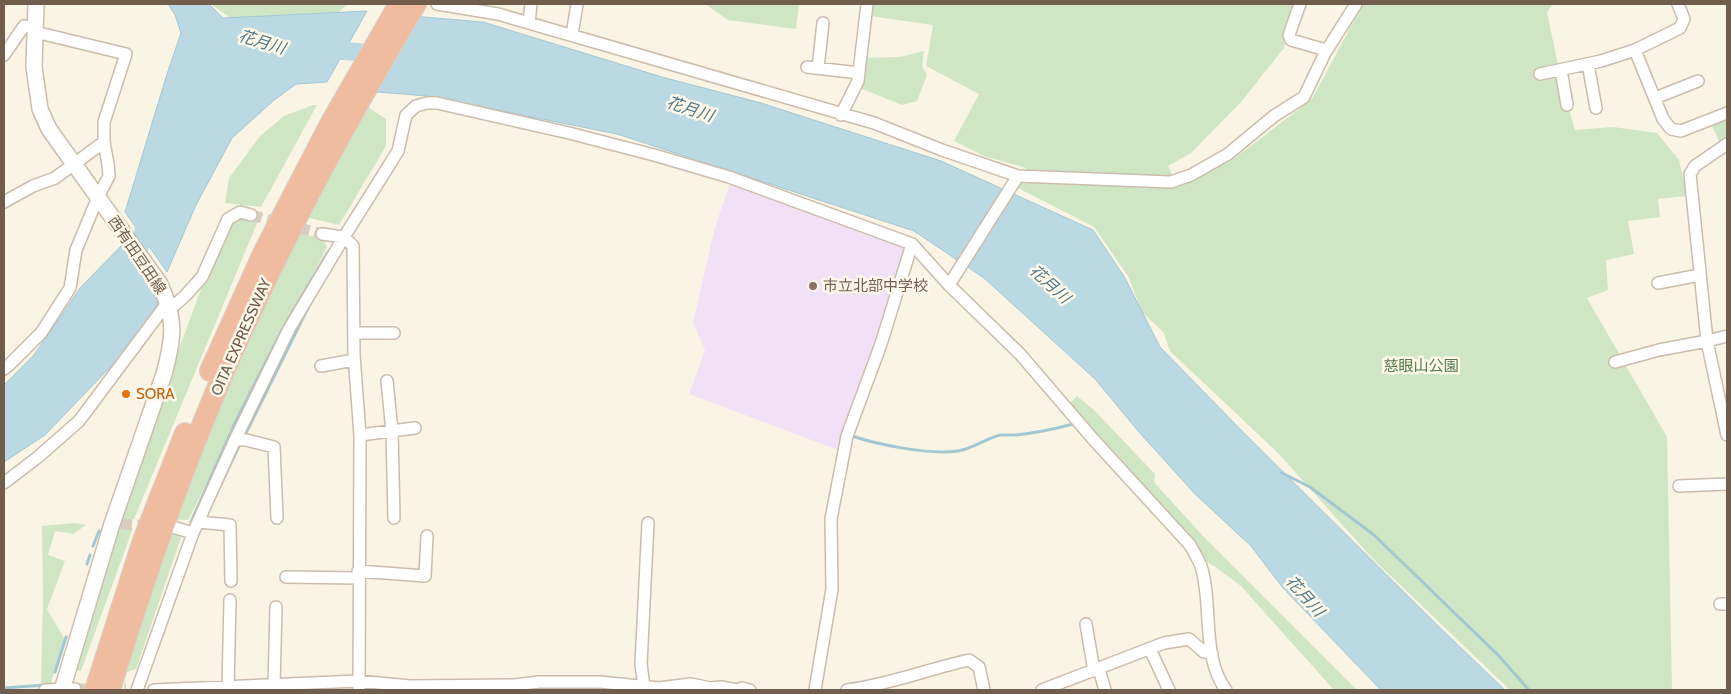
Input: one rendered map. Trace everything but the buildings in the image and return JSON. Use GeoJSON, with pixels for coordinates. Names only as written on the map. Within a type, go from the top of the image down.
{"type":"FeatureCollection","features":[{"type":"Feature","properties":{"kind":"highway","name":"OITA EXPRESSWAY"},"geometry":{"type":"LineString","coordinates":[[128,690],[157,544],[217,390],[338,125],[399,4]]}},
{"type":"Feature","properties":{"kind":"highway","name":"OITA EXPRESSWAY"},"geometry":{"type":"LineString","coordinates":[[94,690],[143,540],[204,384],[264,252],[338,125],[416,4]]}},
{"type":"Feature","properties":{"kind":"main road","name":"西有田豆田線"},"geometry":{"type":"LineString","coordinates":[[36,4],[34,67],[40,109],[49,129],[160,284],[169,306],[173,330],[164,374],[66,690]]}},
{"type":"Feature","properties":{"kind":"street"},"geometry":{"type":"LineString","coordinates":[[437,4],[498,14],[874,123],[942,150],[1018,176],[1171,182],[1191,175],[1228,154],[1274,116],[1304,97],[1326,50],[1356,4]]}},
{"type":"Feature","properties":{"kind":"street"},"geometry":{"type":"LineString","coordinates":[[529,23],[531,4]]}},
{"type":"Feature","properties":{"kind":"street"},"geometry":{"type":"LineString","coordinates":[[572,35],[578,4]]}},
{"type":"Feature","properties":{"kind":"street"},"geometry":{"type":"LineString","coordinates":[[841,114],[858,82],[867,4]]}},
{"type":"Feature","properties":{"kind":"street"},"geometry":{"type":"LineString","coordinates":[[1300,4],[1289,35],[1291,40],[1326,50]]}},
{"type":"Feature","properties":{"kind":"street"},"geometry":{"type":"LineString","coordinates":[[1540,74],[1588,64],[1635,50],[1680,28],[1684,19],[1678,4]]}},
{"type":"Feature","properties":{"kind":"street"},"geometry":{"type":"LineString","coordinates":[[823,23],[812,67],[859,73]]}},
{"type":"Feature","properties":{"kind":"street"},"geometry":{"type":"LineString","coordinates":[[4,54],[24,26],[126,54],[104,122],[104,142],[109,176],[101,201],[76,250],[70,288],[41,333],[4,369]]}},
{"type":"Feature","properties":{"kind":"street"},"geometry":{"type":"LineString","coordinates":[[1635,50],[1663,119],[1671,129],[1681,131],[1727,114]]}},
{"type":"Feature","properties":{"kind":"street"},"geometry":{"type":"LineString","coordinates":[[1588,64],[1596,108]]}},
{"type":"Feature","properties":{"kind":"street"},"geometry":{"type":"LineString","coordinates":[[1561,70],[1567,105]]}},
{"type":"Feature","properties":{"kind":"street"},"geometry":{"type":"LineString","coordinates":[[1655,98],[1698,81]]}},
{"type":"Feature","properties":{"kind":"street"},"geometry":{"type":"LineString","coordinates":[[148,690],[128,690],[199,525],[240,440],[289,329],[344,236],[398,151],[406,116],[416,106],[427,103],[436,103],[569,133],[654,155],[729,177],[912,244],[949,285],[1020,354],[1093,439],[1190,545],[1200,565],[1204,581],[1212,654],[1216,670],[1226,690]]}},
{"type":"Feature","properties":{"kind":"street"},"geometry":{"type":"LineString","coordinates":[[4,202],[33,186],[55,178],[104,142]]}},
{"type":"Feature","properties":{"kind":"street"},"geometry":{"type":"LineString","coordinates":[[1727,144],[1695,166],[1690,174],[1707,341],[1727,435]]}},
{"type":"Feature","properties":{"kind":"street"},"geometry":{"type":"LineString","coordinates":[[949,285],[1018,176]]}},
{"type":"Feature","properties":{"kind":"street"},"geometry":{"type":"LineString","coordinates":[[4,483],[38,457],[78,422],[169,306],[186,296],[202,277],[228,219],[240,212],[251,215]]}},
{"type":"Feature","properties":{"kind":"street"},"geometry":{"type":"LineString","coordinates":[[322,234],[344,236],[353,246],[354,360],[360,435],[358,686]]}},
{"type":"Feature","properties":{"kind":"street"},"geometry":{"type":"LineString","coordinates":[[815,690],[832,590],[831,519],[847,436],[881,344],[912,244]]}},
{"type":"Feature","properties":{"kind":"street"},"geometry":{"type":"LineString","coordinates":[[1658,283],[1700,275]]}},
{"type":"Feature","properties":{"kind":"street"},"geometry":{"type":"LineString","coordinates":[[354,334],[394,333]]}},
{"type":"Feature","properties":{"kind":"street"},"geometry":{"type":"LineString","coordinates":[[1615,362],[1659,350],[1727,336]]}},
{"type":"Feature","properties":{"kind":"street"},"geometry":{"type":"LineString","coordinates":[[321,366],[354,360]]}},
{"type":"Feature","properties":{"kind":"street"},"geometry":{"type":"LineString","coordinates":[[387,382],[392,431],[394,518]]}},
{"type":"Feature","properties":{"kind":"street"},"geometry":{"type":"LineString","coordinates":[[360,435],[415,428]]}},
{"type":"Feature","properties":{"kind":"street"},"geometry":{"type":"LineString","coordinates":[[240,440],[274,447],[277,518]]}},
{"type":"Feature","properties":{"kind":"street"},"geometry":{"type":"LineString","coordinates":[[1679,486],[1727,484]]}},
{"type":"Feature","properties":{"kind":"street"},"geometry":{"type":"LineString","coordinates":[[644,687],[642,654],[648,523]]}},
{"type":"Feature","properties":{"kind":"street"},"geometry":{"type":"LineString","coordinates":[[176,528],[199,525],[230,525],[231,581]]}},
{"type":"Feature","properties":{"kind":"street"},"geometry":{"type":"LineString","coordinates":[[286,577],[425,576],[427,536]]}},
{"type":"Feature","properties":{"kind":"street"},"geometry":{"type":"LineString","coordinates":[[228,687],[230,600]]}},
{"type":"Feature","properties":{"kind":"street"},"geometry":{"type":"LineString","coordinates":[[274,685],[276,607]]}},
{"type":"Feature","properties":{"kind":"street"},"geometry":{"type":"LineString","coordinates":[[1086,624],[1096,670],[1105,690]]}},
{"type":"Feature","properties":{"kind":"street"},"geometry":{"type":"LineString","coordinates":[[1042,690],[1164,643],[1189,639],[1204,652],[1212,654]]}},
{"type":"Feature","properties":{"kind":"street"},"geometry":{"type":"LineString","coordinates":[[1150,649],[1169,690]]}},
{"type":"Feature","properties":{"kind":"street"},"geometry":{"type":"LineString","coordinates":[[847,690],[879,687],[949,664],[969,660],[978,667],[984,690]]}},
{"type":"Feature","properties":{"kind":"street"},"geometry":{"type":"LineString","coordinates":[[154,690],[274,685],[292,687],[515,685],[539,682],[563,686],[600,682],[659,688],[691,684],[710,688],[750,690]]}},
{"type":"Feature","properties":{"kind":"street"},"geometry":{"type":"LineString","coordinates":[[45,690],[66,690]]}},
{"type":"Feature","properties":{"kind":"shaded area"},"geometry":{"type":"Polygon","coordinates":[[[731,181],[908,246],[838,450],[689,394],[705,350],[693,323],[715,227],[731,181]]]}},
{"type":"Feature","properties":{"kind":"green space"},"geometry":{"type":"Polygon","coordinates":[[[211,4],[348,4],[325,24],[242,26],[211,4]]]}},
{"type":"Feature","properties":{"kind":"green space"},"geometry":{"type":"Polygon","coordinates":[[[705,4],[799,4],[796,29],[728,20],[705,4]]]}},
{"type":"Feature","properties":{"kind":"green space","name":"慈眼山公園"},"geometry":{"type":"Polygon","coordinates":[[[871,4],[1295,4],[1284,48],[1241,102],[1191,153],[1168,166],[1178,187],[1235,158],[1312,99],[1363,4],[1553,4],[1547,12],[1563,89],[1575,130],[1613,127],[1657,133],[1679,160],[1687,196],[1658,199],[1660,217],[1628,221],[1634,254],[1606,260],[1608,290],[1587,298],[1667,437],[1672,690],[1510,690],[1372,558],[1279,454],[1170,351],[1164,333],[1142,312],[1128,276],[1094,227],[1018,188],[1026,168],[984,156],[954,141],[979,94],[926,66],[933,25],[870,16],[871,4]]]}},
{"type":"Feature","properties":{"kind":"green space"},"geometry":{"type":"Polygon","coordinates":[[[924,51],[922,66],[927,75],[917,101],[902,105],[860,88],[863,58],[900,57],[924,51]]]}},
{"type":"Feature","properties":{"kind":"green space"},"geometry":{"type":"Polygon","coordinates":[[[352,104],[369,108],[386,119],[386,146],[339,225],[297,215],[352,104]]]}},
{"type":"Feature","properties":{"kind":"green space"},"geometry":{"type":"Polygon","coordinates":[[[317,105],[261,207],[225,203],[229,178],[260,136],[284,116],[317,105]]]}},
{"type":"Feature","properties":{"kind":"green space"},"geometry":{"type":"Polygon","coordinates":[[[1727,120],[1727,139],[1720,143],[1712,126],[1727,120]]]}},
{"type":"Feature","properties":{"kind":"green space"},"geometry":{"type":"Polygon","coordinates":[[[242,217],[258,221],[134,519],[116,520],[204,281],[230,223],[242,217]]]}},
{"type":"Feature","properties":{"kind":"green space"},"geometry":{"type":"Polygon","coordinates":[[[291,231],[323,239],[327,247],[188,520],[167,519],[291,231]]]}},
{"type":"Feature","properties":{"kind":"green space"},"geometry":{"type":"Polygon","coordinates":[[[1077,396],[1094,410],[1155,474],[1154,482],[1202,535],[1357,690],[1334,690],[1241,586],[1206,561],[1196,545],[1094,436],[1069,404],[1077,396]]]}},
{"type":"Feature","properties":{"kind":"green space"},"geometry":{"type":"Polygon","coordinates":[[[75,523],[86,525],[73,534],[55,531],[48,555],[65,561],[47,609],[64,638],[51,683],[41,683],[42,526],[75,523]]]}},
{"type":"Feature","properties":{"kind":"green space"},"geometry":{"type":"Polygon","coordinates":[[[115,527],[133,528],[81,671],[71,669],[115,527]]]}},
{"type":"Feature","properties":{"kind":"green space"},"geometry":{"type":"Polygon","coordinates":[[[175,530],[181,538],[136,669],[122,674],[164,531],[175,530]]]}},
{"type":"Feature","properties":{"kind":"water"},"geometry":{"type":"Polygon","coordinates":[[[168,4],[209,4],[223,18],[367,11],[327,82],[296,84],[273,101],[232,138],[196,205],[167,272],[125,212],[181,33],[175,15],[168,4]]]}},
{"type":"Feature","properties":{"kind":"water"},"geometry":{"type":"Polygon","coordinates":[[[411,16],[483,22],[662,77],[761,103],[941,161],[1093,230],[1125,278],[1160,347],[1433,621],[1505,690],[1381,690],[1283,588],[1251,546],[1195,494],[1139,432],[1095,379],[984,278],[914,231],[617,134],[427,96],[366,91],[411,16]]]}},
{"type":"Feature","properties":{"kind":"water"},"geometry":{"type":"Polygon","coordinates":[[[123,244],[141,268],[158,302],[151,315],[118,359],[45,435],[4,462],[4,385],[34,355],[81,287],[123,244]]]}},
{"type":"Feature","properties":{"kind":"waterway","name":"花月川"},"geometry":{"type":"LineString","coordinates":[[321,51],[382,54]]}},
{"type":"Feature","properties":{"kind":"waterway","name":"花月川"},"geometry":{"type":"LineString","coordinates":[[133,267],[148,213]]}},
{"type":"Feature","properties":{"kind":"waterway"},"geometry":{"type":"LineString","coordinates":[[286,323],[328,252]]}},
{"type":"Feature","properties":{"kind":"waterway"},"geometry":{"type":"LineString","coordinates":[[244,437],[308,308]]}},
{"type":"Feature","properties":{"kind":"waterway"},"geometry":{"type":"LineString","coordinates":[[191,522],[235,423],[282,330]]}},
{"type":"Feature","properties":{"kind":"waterway"},"geometry":{"type":"LineString","coordinates":[[851,437],[904,448],[946,452],[964,450],[1001,435],[1030,433],[1073,424]]}},
{"type":"Feature","properties":{"kind":"waterway"},"geometry":{"type":"LineString","coordinates":[[221,484],[241,442]]}},
{"type":"Feature","properties":{"kind":"waterway"},"geometry":{"type":"LineString","coordinates":[[1282,473],[1310,487],[1374,535],[1498,655],[1529,690]]}},
{"type":"Feature","properties":{"kind":"waterway"},"geometry":{"type":"LineString","coordinates":[[93,546],[99,531]]}},
{"type":"Feature","properties":{"kind":"waterway"},"geometry":{"type":"LineString","coordinates":[[87,564],[90,555]]}},
{"type":"Feature","properties":{"kind":"waterway"},"geometry":{"type":"LineString","coordinates":[[55,672],[66,637]]}},
{"type":"Feature","properties":{"kind":"waterway"},"geometry":{"type":"LineString","coordinates":[[4,688],[46,685]]}},
{"type":"Feature","properties":{"kind":"tunnel"},"geometry":{"type":"LineString","coordinates":[[251,215],[322,234]]}},
{"type":"Feature","properties":{"kind":"tunnel"},"geometry":{"type":"LineString","coordinates":[[121,524],[154,526]]}},
{"type":"Feature","properties":{"kind":"tunnel"},"geometry":{"type":"LineString","coordinates":[[75,689],[126,689]]}},
{"type":"Feature","properties":{"kind":"place","name":"市立北部中学校"},"geometry":{"type":"Point","coordinates":[813,286]}},
{"type":"Feature","properties":{"kind":"place","name":"SORA"},"geometry":{"type":"Point","coordinates":[126,394]}}]}
